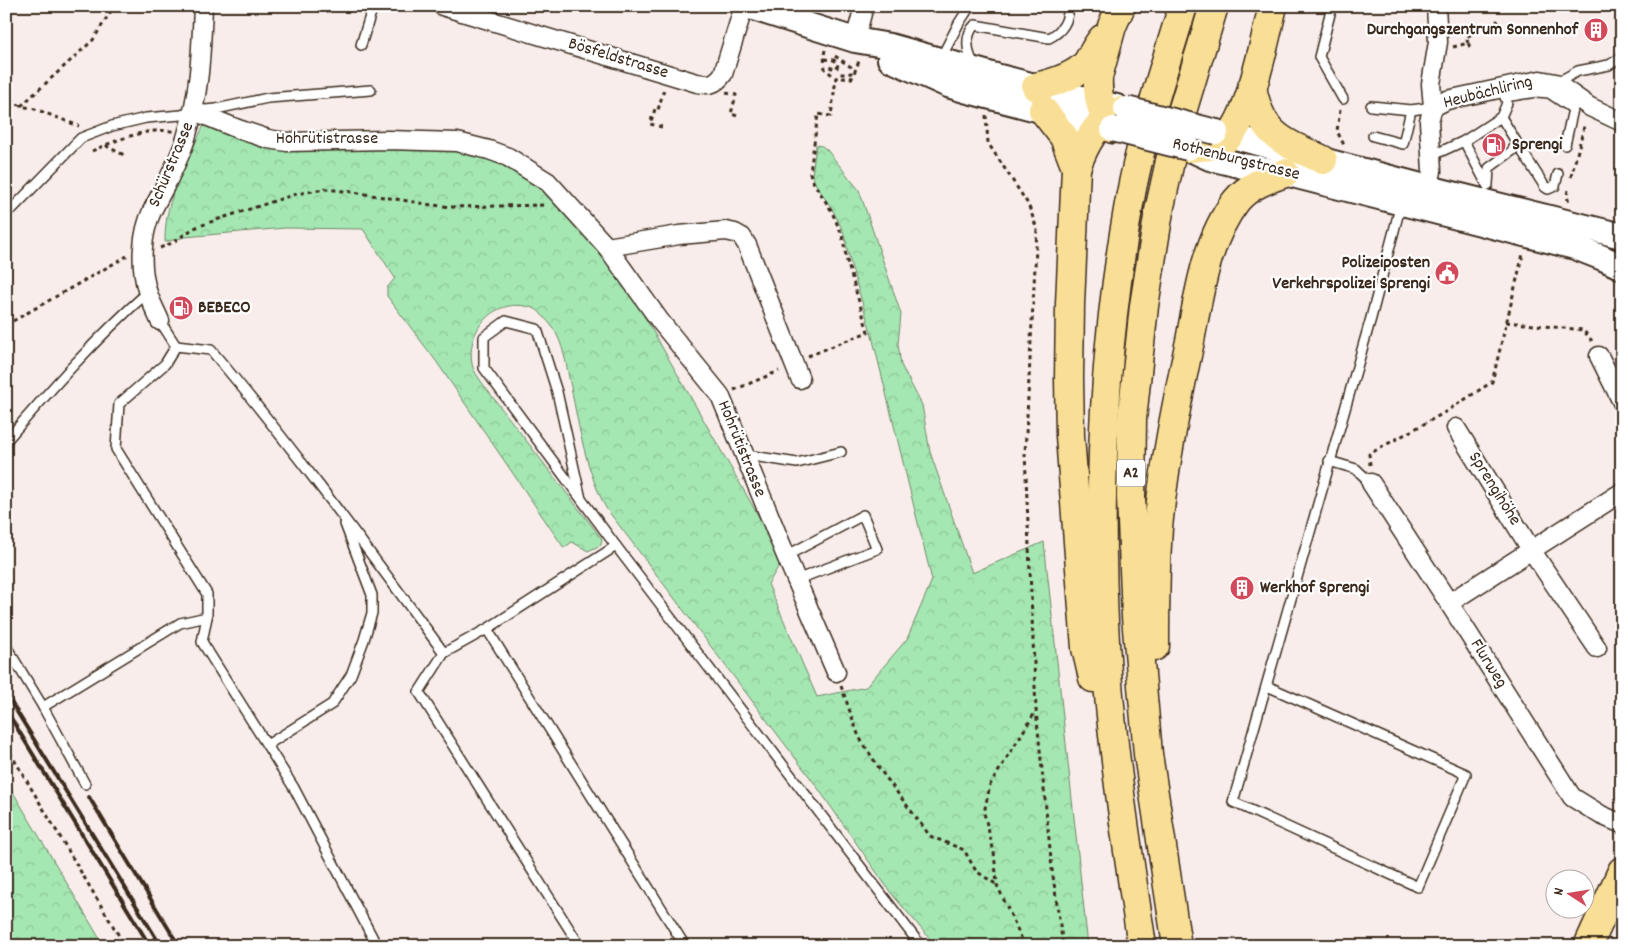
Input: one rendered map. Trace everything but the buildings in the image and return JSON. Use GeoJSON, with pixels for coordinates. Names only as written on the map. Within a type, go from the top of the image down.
{"type":"FeatureCollection","features":[{"type":"Feature","properties":{"kind":"main road","name":"Rothenburgstrasse"},"geometry":{"type":"LineString","coordinates":[[746,6],[887,58],[948,85],[981,95],[1039,99],[1112,115],[1211,144],[1324,160],[1412,195],[1575,247],[1622,268]]}},
{"type":"Feature","properties":{"kind":"main road","name":"A2"},"geometry":{"type":"LineString","coordinates":[[1142,946],[1117,778],[1105,644],[1100,528],[1103,418],[1114,300],[1130,202],[1149,119],[1183,6]]}},
{"type":"Feature","properties":{"kind":"main road","name":"A2"},"geometry":{"type":"LineString","coordinates":[[1179,946],[1148,754],[1137,627],[1130,497],[1132,419],[1144,306],[1159,211],[1178,125],[1214,6]]}},
{"type":"Feature","properties":{"kind":"main road"},"geometry":{"type":"LineString","coordinates":[[1211,144],[1244,113],[1274,6]]}},
{"type":"Feature","properties":{"kind":"main road"},"geometry":{"type":"LineString","coordinates":[[1076,168],[1064,137],[1039,99],[1064,77],[1083,67],[1116,16]]}},
{"type":"Feature","properties":{"kind":"main road"},"geometry":{"type":"LineString","coordinates":[[1116,16],[1098,77],[1098,85],[1112,115],[1082,151],[1076,168],[1068,379],[1070,436],[1086,648],[1117,778]]}},
{"type":"Feature","properties":{"kind":"main road","name":"Rothenburgstrasse"},"geometry":{"type":"LineString","coordinates":[[858,48],[890,46],[980,72],[1039,99]]}},
{"type":"Feature","properties":{"kind":"main road"},"geometry":{"type":"LineString","coordinates":[[1252,87],[1256,108],[1273,134],[1291,146],[1324,160]]}},
{"type":"Feature","properties":{"kind":"main road","name":"Rothenburgstrasse"},"geometry":{"type":"LineString","coordinates":[[1112,115],[1211,144],[1243,166],[1412,195],[1492,195],[1622,236]]}},
{"type":"Feature","properties":{"kind":"main road"},"geometry":{"type":"LineString","coordinates":[[1179,946],[1182,907],[1159,717],[1156,667],[1156,571],[1158,527],[1163,490],[1174,419],[1196,308],[1212,247],[1226,217],[1240,197],[1256,186],[1285,173]]}},
{"type":"Feature","properties":{"kind":"main road"},"geometry":{"type":"LineString","coordinates":[[1588,946],[1622,871]]}},
{"type":"Feature","properties":{"kind":"street","name":"Schürstrasse"},"geometry":{"type":"LineString","coordinates":[[160,322],[148,292],[143,270],[145,234],[152,213],[167,183],[187,134],[194,111],[201,67],[203,6]]}},
{"type":"Feature","properties":{"kind":"street","name":"Bösfeldstrasse"},"geometry":{"type":"LineString","coordinates":[[442,6],[705,84],[713,84],[723,74],[746,6]]}},
{"type":"Feature","properties":{"kind":"street"},"geometry":{"type":"LineString","coordinates":[[858,48],[864,6]]}},
{"type":"Feature","properties":{"kind":"street","name":"Heubächliring"},"geometry":{"type":"LineString","coordinates":[[1412,195],[1432,171],[1429,121],[1433,107],[1431,84],[1438,42],[1436,6]]}},
{"type":"Feature","properties":{"kind":"street","name":"Heubächliring"},"geometry":{"type":"LineString","coordinates":[[1433,107],[1448,100],[1504,93],[1540,80],[1556,83],[1590,107],[1622,122]]}},
{"type":"Feature","properties":{"kind":"street","name":"Hohrütistrasse"},"geometry":{"type":"LineString","coordinates":[[194,111],[238,130],[268,139],[287,142],[388,140],[457,142],[489,150],[514,160],[548,182],[607,247],[660,321],[720,395],[836,672]]}},
{"type":"Feature","properties":{"kind":"street"},"geometry":{"type":"LineString","coordinates":[[607,247],[679,235],[726,231],[742,237],[747,245],[795,369]]}},
{"type":"Feature","properties":{"kind":"street"},"geometry":{"type":"LineString","coordinates":[[1599,356],[1622,402]]}},
{"type":"Feature","properties":{"kind":"street","name":"Sprengihöhe"},"geometry":{"type":"LineString","coordinates":[[1456,428],[1532,550],[1597,648]]}},
{"type":"Feature","properties":{"kind":"street","name":"Flurweg"},"geometry":{"type":"LineString","coordinates":[[1371,483],[1572,798],[1601,815],[1622,824]]}},
{"type":"Feature","properties":{"kind":"street"},"geometry":{"type":"LineString","coordinates":[[1449,603],[1622,492]]}},
{"type":"Feature","properties":{"kind":"lane"},"geometry":{"type":"LineString","coordinates":[[361,45],[373,6]]}},
{"type":"Feature","properties":{"kind":"lane"},"geometry":{"type":"LineString","coordinates":[[940,61],[959,22],[970,6]]}},
{"type":"Feature","properties":{"kind":"lane"},"geometry":{"type":"LineString","coordinates":[[980,72],[972,62],[968,50],[971,29],[975,25],[1049,38],[1060,33],[1068,17],[1069,6]]}},
{"type":"Feature","properties":{"kind":"lane"},"geometry":{"type":"LineString","coordinates":[[1332,6],[1319,57],[1343,99]]}},
{"type":"Feature","properties":{"kind":"lane"},"geometry":{"type":"LineString","coordinates":[[1556,83],[1578,71],[1609,64],[1622,57]]}},
{"type":"Feature","properties":{"kind":"lane"},"geometry":{"type":"LineString","coordinates":[[6,211],[13,208],[81,138],[112,126],[146,118],[181,115],[268,98],[371,90]]}},
{"type":"Feature","properties":{"kind":"lane"},"geometry":{"type":"LineString","coordinates":[[1431,156],[1464,141],[1502,117],[1507,103],[1504,93],[1549,93],[1573,109],[1565,145]]}},
{"type":"Feature","properties":{"kind":"lane"},"geometry":{"type":"LineString","coordinates":[[1370,106],[1411,110],[1433,107]]}},
{"type":"Feature","properties":{"kind":"lane"},"geometry":{"type":"LineString","coordinates":[[1372,136],[1403,144],[1411,110]]}},
{"type":"Feature","properties":{"kind":"lane"},"geometry":{"type":"LineString","coordinates":[[1502,117],[1545,187],[1548,189],[1555,186],[1558,174]]}},
{"type":"Feature","properties":{"kind":"lane"},"geometry":{"type":"LineString","coordinates":[[1464,141],[1492,195]]}},
{"type":"Feature","properties":{"kind":"lane"},"geometry":{"type":"LineString","coordinates":[[1492,195],[1489,168],[1512,151],[1517,143]]}},
{"type":"Feature","properties":{"kind":"lane"},"geometry":{"type":"LineString","coordinates":[[1267,686],[1466,774],[1418,888],[1233,802],[1371,318],[1412,195]]}},
{"type":"Feature","properties":{"kind":"lane"},"geometry":{"type":"LineString","coordinates":[[6,441],[48,392],[115,321],[148,292]]}},
{"type":"Feature","properties":{"kind":"lane"},"geometry":{"type":"LineString","coordinates":[[580,499],[557,392],[537,330],[506,321],[484,337],[484,368],[580,499],[921,946]]}},
{"type":"Feature","properties":{"kind":"lane"},"geometry":{"type":"LineString","coordinates":[[160,322],[176,346],[211,350],[261,409],[341,512],[444,653]]}},
{"type":"Feature","properties":{"kind":"lane"},"geometry":{"type":"LineString","coordinates":[[176,346],[164,364],[119,404],[116,449],[207,594],[207,617],[202,642],[294,788],[377,946]]}},
{"type":"Feature","properties":{"kind":"lane"},"geometry":{"type":"LineString","coordinates":[[746,460],[753,456],[797,463],[841,452]]}},
{"type":"Feature","properties":{"kind":"lane"},"geometry":{"type":"LineString","coordinates":[[1329,461],[1356,469],[1371,483]]}},
{"type":"Feature","properties":{"kind":"lane"},"geometry":{"type":"LineString","coordinates":[[267,745],[332,704],[351,675],[364,640],[372,613],[372,595],[341,512]]}},
{"type":"Feature","properties":{"kind":"lane"},"geometry":{"type":"LineString","coordinates":[[786,556],[863,515],[877,549],[796,580]]}},
{"type":"Feature","properties":{"kind":"lane"},"geometry":{"type":"LineString","coordinates":[[580,946],[418,692],[444,653],[487,629],[616,546]]}},
{"type":"Feature","properties":{"kind":"lane"},"geometry":{"type":"LineString","coordinates":[[43,707],[180,623],[207,617]]}},
{"type":"Feature","properties":{"kind":"lane"},"geometry":{"type":"LineString","coordinates":[[487,629],[684,946]]}},
{"type":"Feature","properties":{"kind":"lane"},"geometry":{"type":"LineString","coordinates":[[6,646],[43,707],[85,784]]}},
{"type":"Feature","properties":{"kind":"path"},"geometry":{"type":"LineString","coordinates":[[21,106],[93,40],[114,6]]}},
{"type":"Feature","properties":{"kind":"path"},"geometry":{"type":"LineString","coordinates":[[1468,43],[1466,37],[1496,21],[1501,29]]}},
{"type":"Feature","properties":{"kind":"path"},"geometry":{"type":"LineString","coordinates":[[826,47],[825,69],[836,78],[852,78],[858,48]]}},
{"type":"Feature","properties":{"kind":"path"},"geometry":{"type":"LineString","coordinates":[[831,55],[852,67],[851,73],[840,74]]}},
{"type":"Feature","properties":{"kind":"path"},"geometry":{"type":"LineString","coordinates":[[824,59],[834,60],[838,64],[835,69],[828,65]]}},
{"type":"Feature","properties":{"kind":"path"},"geometry":{"type":"LineString","coordinates":[[662,127],[650,124],[655,109],[658,110],[668,74]]}},
{"type":"Feature","properties":{"kind":"path"},"geometry":{"type":"LineString","coordinates":[[720,395],[795,369],[868,332],[847,261],[842,235],[831,210],[812,180],[810,173],[818,114],[831,116],[836,78]]}},
{"type":"Feature","properties":{"kind":"path"},"geometry":{"type":"LineString","coordinates":[[6,92],[14,102],[21,106],[35,109],[96,132]]}},
{"type":"Feature","properties":{"kind":"path"},"geometry":{"type":"LineString","coordinates":[[733,94],[736,95],[732,114],[738,116]]}},
{"type":"Feature","properties":{"kind":"path"},"geometry":{"type":"LineString","coordinates":[[986,107],[988,143],[1028,204],[1037,229],[1025,453],[1036,710],[1052,869],[1063,946]]}},
{"type":"Feature","properties":{"kind":"path"},"geometry":{"type":"LineString","coordinates":[[1570,204],[1566,195],[1590,107]]}},
{"type":"Feature","properties":{"kind":"path"},"geometry":{"type":"LineString","coordinates":[[1337,131],[1340,109]]}},
{"type":"Feature","properties":{"kind":"path"},"geometry":{"type":"LineString","coordinates":[[92,151],[136,135],[164,130],[187,134]]}},
{"type":"Feature","properties":{"kind":"path"},"geometry":{"type":"LineString","coordinates":[[106,145],[126,156]]}},
{"type":"Feature","properties":{"kind":"path"},"geometry":{"type":"LineString","coordinates":[[165,246],[194,228],[219,219],[296,194],[325,189],[432,206],[549,205]]}},
{"type":"Feature","properties":{"kind":"path"},"geometry":{"type":"LineString","coordinates":[[1371,483],[1368,454],[1442,414],[1492,382],[1526,246]]}},
{"type":"Feature","properties":{"kind":"path"},"geometry":{"type":"LineString","coordinates":[[6,325],[125,256],[143,254]]}},
{"type":"Feature","properties":{"kind":"path"},"geometry":{"type":"LineString","coordinates":[[1506,322],[1584,330],[1592,340],[1599,356]]}},
{"type":"Feature","properties":{"kind":"path"},"geometry":{"type":"LineString","coordinates":[[836,672],[860,737],[882,771],[930,836],[964,850],[976,871],[997,885]]}},
{"type":"Feature","properties":{"kind":"path"},"geometry":{"type":"LineString","coordinates":[[1025,946],[997,885],[994,852],[984,813],[990,785],[1036,710]]}},
{"type":"Feature","properties":{"kind":"path"},"geometry":{"type":"LineString","coordinates":[[6,746],[125,946]]}},
{"type":"Feature","properties":{"kind":"green space"},"geometry":{"type":"Polygon","coordinates":[[[206,121],[240,137],[467,150],[511,166],[540,186],[614,263],[783,559],[768,584],[817,697],[866,687],[907,639],[932,580],[871,332],[843,231],[812,175],[816,145],[822,146],[827,150],[859,190],[901,314],[898,344],[901,365],[922,405],[930,452],[972,573],[1044,542],[1088,946],[936,946],[891,893],[815,784],[606,508],[588,464],[560,341],[548,321],[538,311],[527,306],[513,305],[492,313],[477,330],[471,352],[472,364],[485,387],[602,539],[601,545],[588,551],[572,542],[564,548],[436,361],[387,296],[387,288],[395,278],[363,229],[285,228],[185,237],[165,242],[168,210],[178,179],[206,121]]]}},
{"type":"Feature","properties":{"kind":"green space"},"geometry":{"type":"Polygon","coordinates":[[[7,782],[104,946],[6,946],[7,782]]]}},
{"type":"Feature","properties":{"kind":"railway"},"geometry":{"type":"LineString","coordinates":[[6,694],[161,946]]}},
{"type":"Feature","properties":{"kind":"railway"},"geometry":{"type":"LineString","coordinates":[[6,710],[150,946]]}},
{"type":"Feature","properties":{"kind":"railway"},"geometry":{"type":"LineString","coordinates":[[89,797],[179,946]]}},
{"type":"Feature","properties":{"kind":"place","name":"Durchgangszentrum Sonnenhof"},"geometry":{"type":"Point","coordinates":[1596,30]}},
{"type":"Feature","properties":{"kind":"place","name":"Sprengi"},"geometry":{"type":"Point","coordinates":[1494,145]}},
{"type":"Feature","properties":{"kind":"place","name":"Polizeiposten Verkehrspolizei Sprengi"},"geometry":{"type":"Point","coordinates":[1447,273]}},
{"type":"Feature","properties":{"kind":"place","name":"BEBECO"},"geometry":{"type":"Point","coordinates":[181,308]}},
{"type":"Feature","properties":{"kind":"place","name":"Werkhof Sprengi"},"geometry":{"type":"Point","coordinates":[1242,588]}}]}
